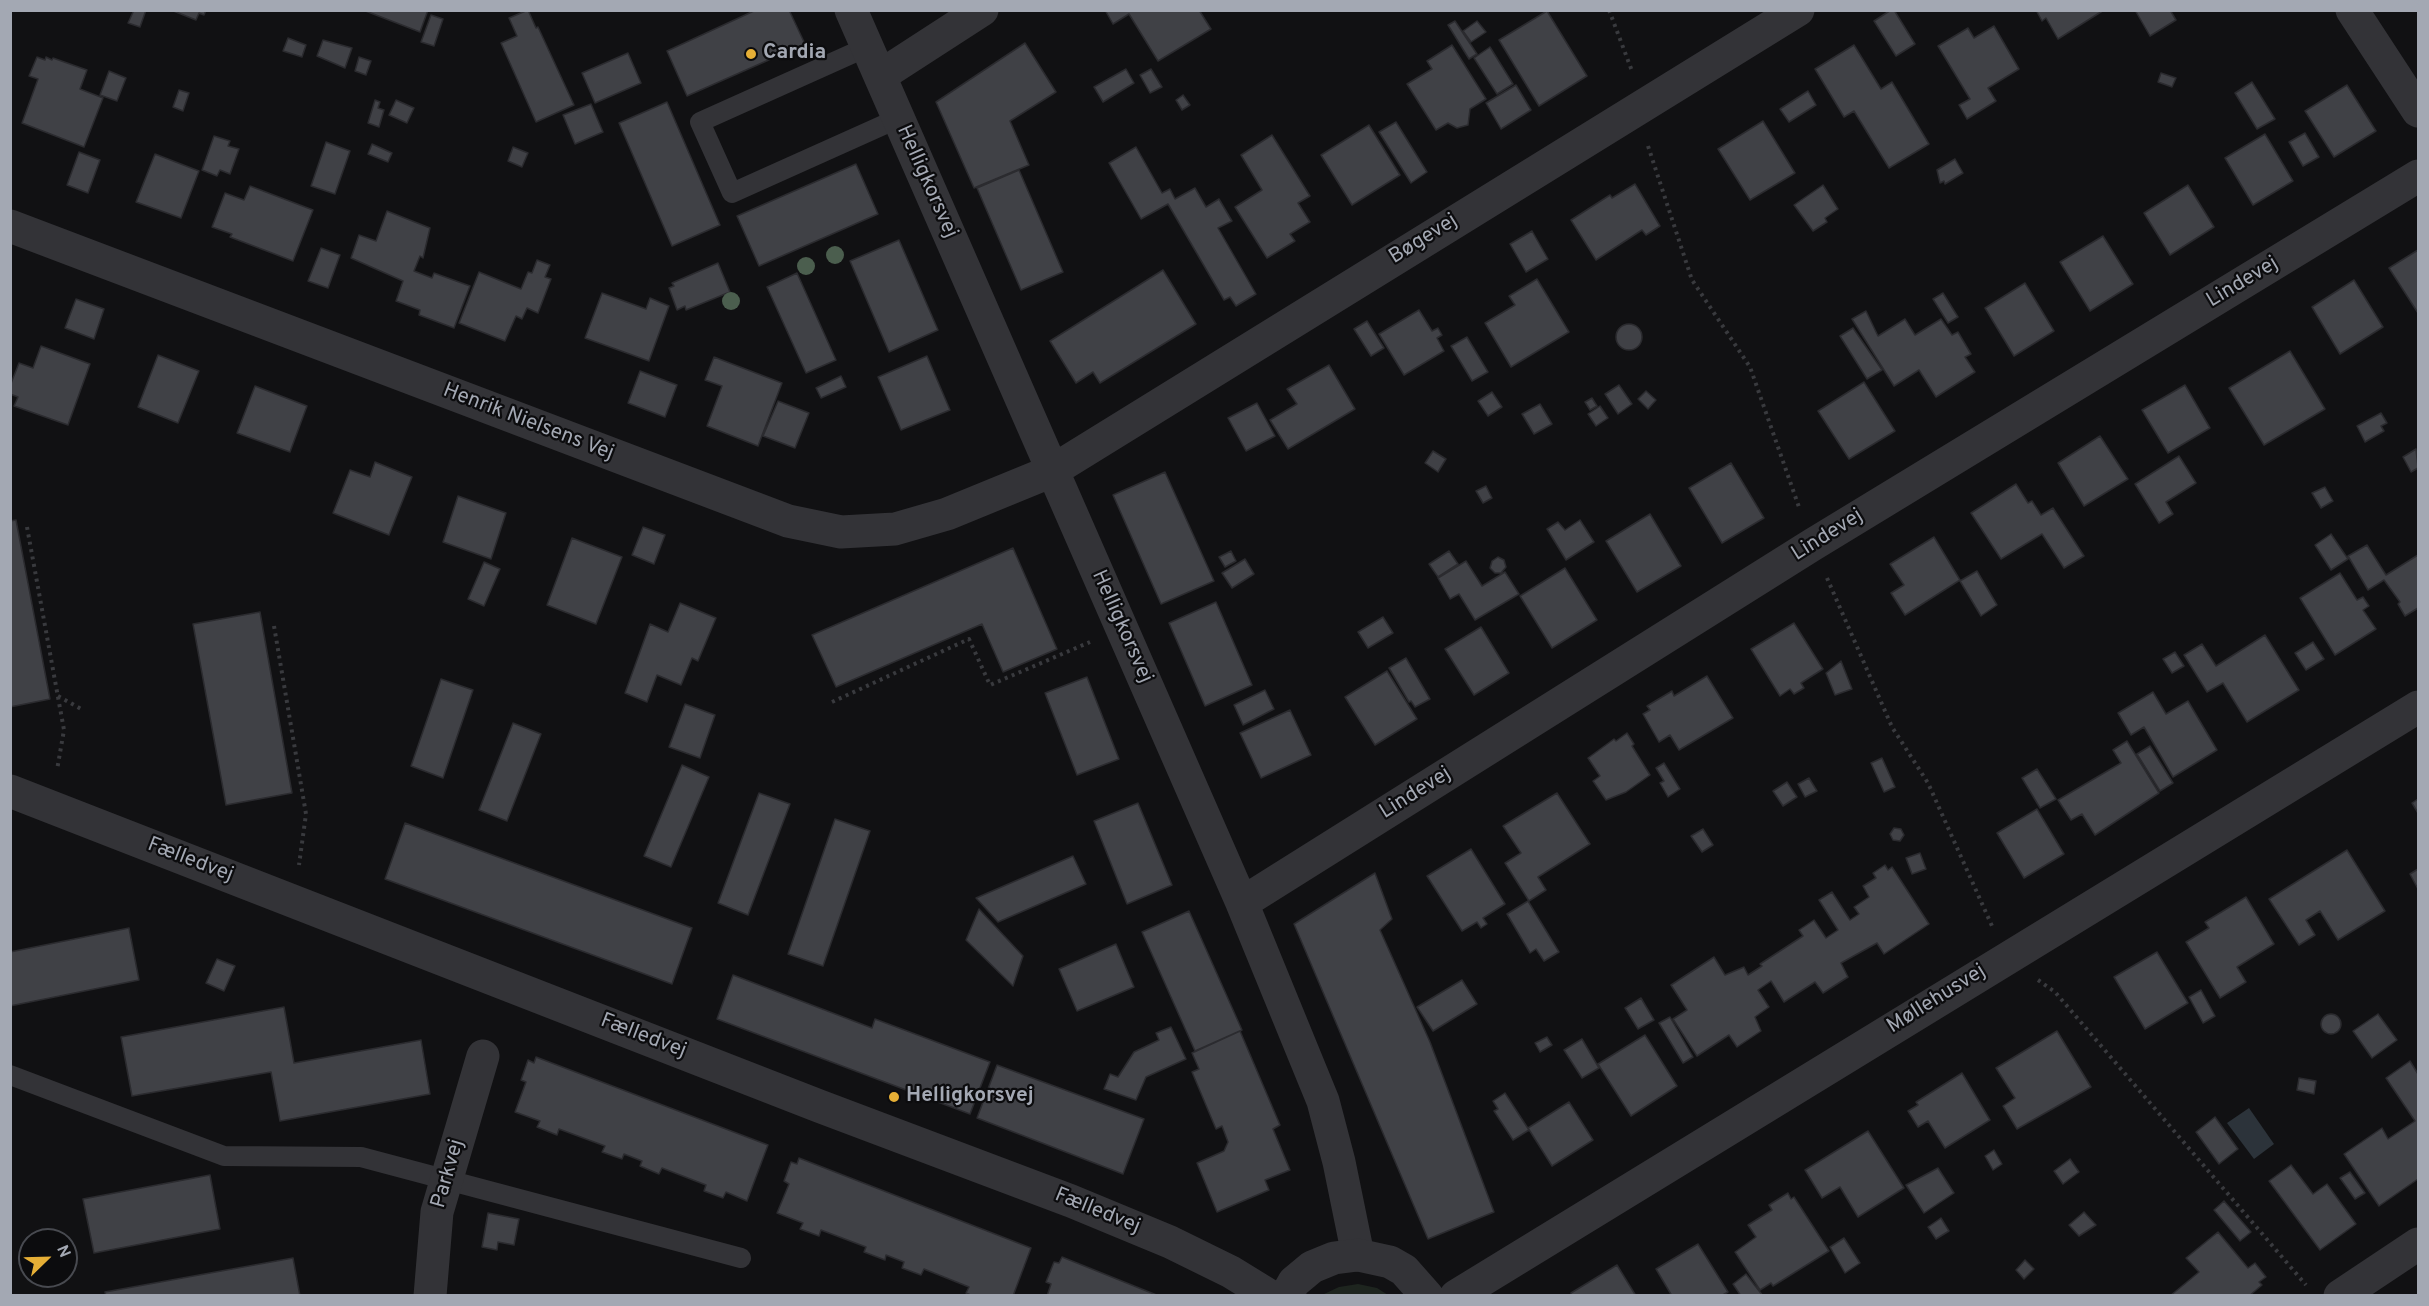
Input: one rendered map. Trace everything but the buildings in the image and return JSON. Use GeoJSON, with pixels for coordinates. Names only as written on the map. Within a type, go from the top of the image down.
{"type":"FeatureCollection","features":[{"type":"Feature","properties":{"kind":"street","name":"Helligkorsvej"},"geometry":{"type":"LineString","coordinates":[[851,10],[1242,903],[1323,1101],[1339,1162],[1358,1255]]}},
{"type":"Feature","properties":{"kind":"street"},"geometry":{"type":"LineString","coordinates":[[874,62],[982,10]]}},
{"type":"Feature","properties":{"kind":"street","name":"Bøgevej"},"geometry":{"type":"LineString","coordinates":[[1052,471],[1798,10]]}},
{"type":"Feature","properties":{"kind":"street"},"geometry":{"type":"LineString","coordinates":[[2352,10],[2418,111]]}},
{"type":"Feature","properties":{"kind":"street","name":"Lindevej"},"geometry":{"type":"LineString","coordinates":[[1242,903],[1812,545],[2418,176]]}},
{"type":"Feature","properties":{"kind":"street","name":"Henrik Nielsens Vej"},"geometry":{"type":"LineString","coordinates":[[10,226],[788,521],[841,532],[895,529],[947,514],[1052,471]]}},
{"type":"Feature","properties":{"kind":"street","name":"Møllehusvej"},"geometry":{"type":"LineString","coordinates":[[1456,1296],[2006,957],[2418,707]]}},
{"type":"Feature","properties":{"kind":"street","name":"Fælledvej"},"geometry":{"type":"LineString","coordinates":[[10,791],[819,1106],[1071,1201],[1170,1242],[1231,1272],[1270,1296]]}},
{"type":"Feature","properties":{"kind":"street","name":"Parkvej"},"geometry":{"type":"LineString","coordinates":[[430,1296],[437,1212],[483,1056]]}},
{"type":"Feature","properties":{"kind":"street"},"geometry":{"type":"LineString","coordinates":[[2340,1296],[2418,1244]]}},
{"type":"Feature","properties":{"kind":"street"},"geometry":{"type":"LineString","coordinates":[[1286,1296],[1294,1282],[1312,1268],[1334,1258],[1358,1255],[1390,1262],[1404,1270],[1427,1296]]}},
{"type":"Feature","properties":{"kind":"lane"},"geometry":{"type":"LineString","coordinates":[[874,62],[700,122],[704,133],[732,193],[899,118]]}},
{"type":"Feature","properties":{"kind":"lane"},"geometry":{"type":"LineString","coordinates":[[10,1075],[224,1156],[361,1157],[741,1258]]}},
{"type":"Feature","properties":{"kind":"path"},"geometry":{"type":"LineString","coordinates":[[1609,10],[1631,65],[1635,109],[1692,279],[1750,368],[1812,545],[1892,727],[1928,783],[2006,957],[2055,992],[2308,1287]]}},
{"type":"Feature","properties":{"kind":"path"},"geometry":{"type":"LineString","coordinates":[[27,527],[64,730],[60,761],[46,805]]}},
{"type":"Feature","properties":{"kind":"path"},"geometry":{"type":"LineString","coordinates":[[274,626],[306,814],[302,853],[289,899]]}},
{"type":"Feature","properties":{"kind":"path"},"geometry":{"type":"LineString","coordinates":[[832,702],[969,639],[990,686],[1121,628]]}},
{"type":"Feature","properties":{"kind":"path"},"geometry":{"type":"LineString","coordinates":[[58,696],[83,710]]}},
{"type":"Feature","properties":{"kind":"shaded area"},"geometry":{"type":"Polygon","coordinates":[[[2249,1108],[2274,1144],[2254,1159],[2227,1123],[2249,1108]]]}},
{"type":"Feature","properties":{"kind":"shaded area"},"geometry":{"type":"Polygon","coordinates":[[[1358,1284],[1377,1288],[1388,1295],[1322,1295],[1339,1287],[1358,1284]]]}},
{"type":"Feature","properties":{"kind":"place","name":"Cardia"},"geometry":{"type":"Point","coordinates":[751,54]}},
{"type":"Feature","properties":{"kind":"place","name":"Helligkorsvej"},"geometry":{"type":"Point","coordinates":[894,1097]}}]}
